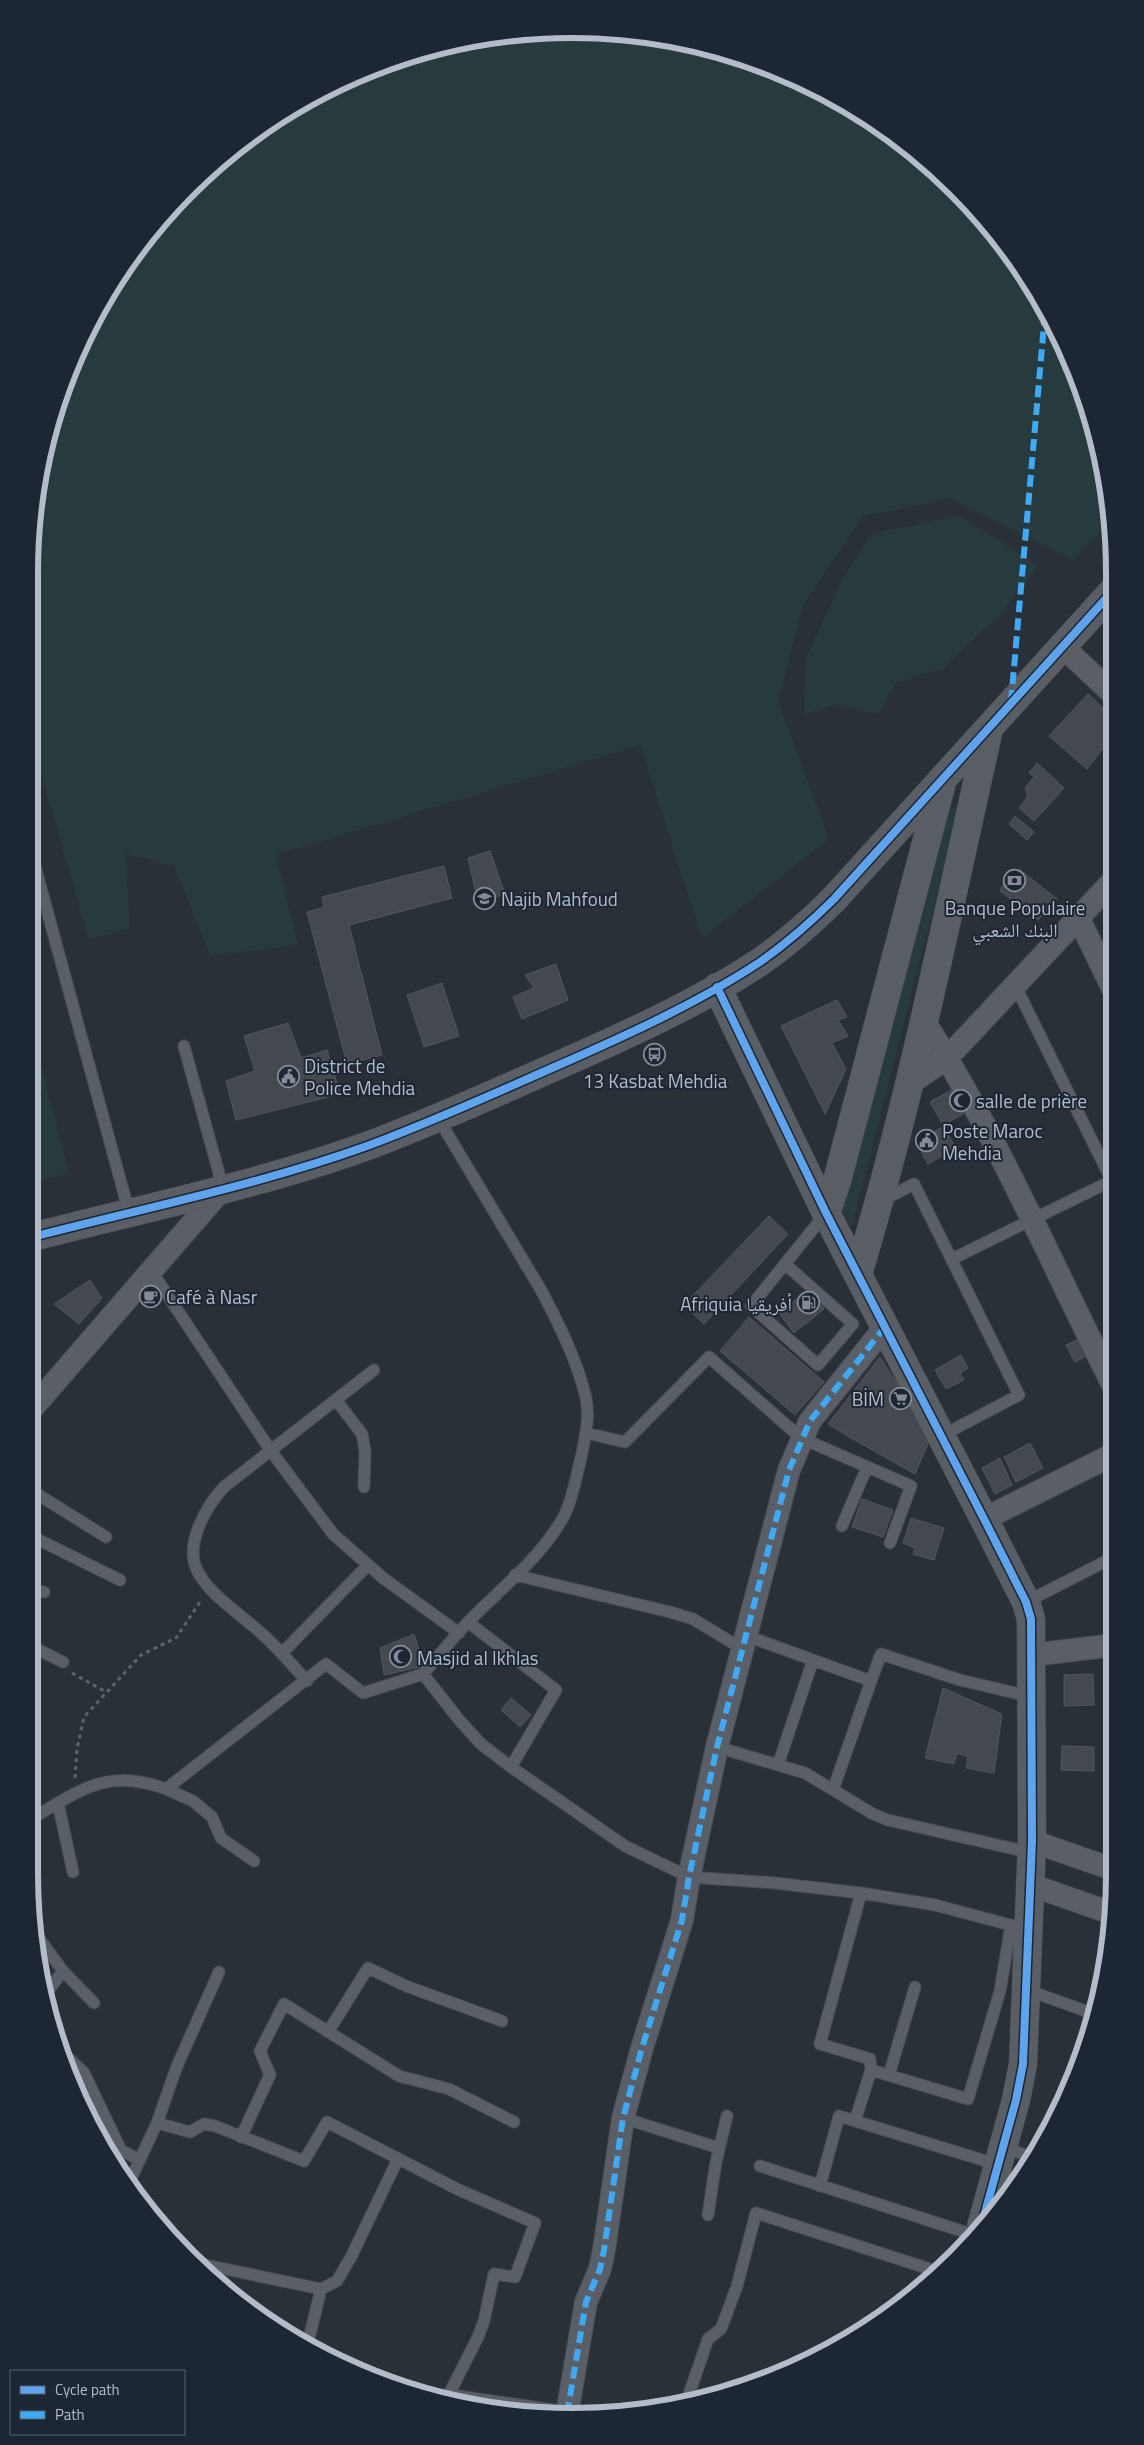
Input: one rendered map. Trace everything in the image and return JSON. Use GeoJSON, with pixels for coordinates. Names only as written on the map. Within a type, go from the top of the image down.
{"type":"FeatureCollection","features":[{"type":"Feature","properties":{"kind":"street"},"geometry":{"type":"LineString","coordinates":[[38,1236],[223,1188],[365,1146],[438,1118],[612,1042],[717,987],[760,962],[800,932],[834,899],[942,782],[989,725],[1106,598]]}},
{"type":"Feature","properties":{"kind":"street"},"geometry":{"type":"LineString","coordinates":[[1062,646],[1106,687]]}},
{"type":"Feature","properties":{"kind":"street"},"geometry":{"type":"LineString","coordinates":[[858,1274],[881,1201],[909,1084],[989,725]]}},
{"type":"Feature","properties":{"kind":"street"},"geometry":{"type":"LineString","coordinates":[[826,1213],[837,1181],[942,782]]}},
{"type":"Feature","properties":{"kind":"street"},"geometry":{"type":"LineString","coordinates":[[909,1084],[947,1058],[1106,889]]}},
{"type":"Feature","properties":{"kind":"street"},"geometry":{"type":"LineString","coordinates":[[1079,919],[1106,975]]}},
{"type":"Feature","properties":{"kind":"street"},"geometry":{"type":"LineString","coordinates":[[717,987],[826,1213],[858,1274],[870,1321],[941,1436],[1026,1602],[1031,1619],[1031,1884],[1020,1927],[1027,1990],[1023,2064],[986,2211]]}},
{"type":"Feature","properties":{"kind":"street"},"geometry":{"type":"LineString","coordinates":[[924,1021],[947,1058],[1106,1354]]}},
{"type":"Feature","properties":{"kind":"street"},"geometry":{"type":"LineString","coordinates":[[38,1402],[223,1188]]}},
{"type":"Feature","properties":{"kind":"street"},"geometry":{"type":"LineString","coordinates":[[568,2408],[586,2302],[600,2268],[604,2250],[623,2118],[642,2048],[682,1920],[689,1877],[717,1747],[742,1642],[789,1470],[801,1438],[810,1421],[870,1321]]}},
{"type":"Feature","properties":{"kind":"street"},"geometry":{"type":"LineString","coordinates":[[984,1519],[1106,1458]]}},
{"type":"Feature","properties":{"kind":"street"},"geometry":{"type":"LineString","coordinates":[[1032,1655],[1106,1646]]}},
{"type":"Feature","properties":{"kind":"street"},"geometry":{"type":"LineString","coordinates":[[1032,1847],[1106,1868]]}},
{"type":"Feature","properties":{"kind":"street"},"geometry":{"type":"LineString","coordinates":[[1031,1884],[1105,1911]]}},
{"type":"Feature","properties":{"kind":"lane"},"geometry":{"type":"LineString","coordinates":[[38,877],[129,1212]]}},
{"type":"Feature","properties":{"kind":"lane"},"geometry":{"type":"LineString","coordinates":[[1015,985],[1106,1169]]}},
{"type":"Feature","properties":{"kind":"lane"},"geometry":{"type":"LineString","coordinates":[[184,1046],[223,1188]]}},
{"type":"Feature","properties":{"kind":"lane"},"geometry":{"type":"LineString","coordinates":[[166,1789],[326,1664],[363,1693],[424,1674],[468,1622],[552,1535],[565,1514],[586,1434],[586,1399],[567,1343],[541,1290],[438,1118]]}},
{"type":"Feature","properties":{"kind":"lane"},"geometry":{"type":"LineString","coordinates":[[881,1201],[914,1184],[1019,1395],[941,1436]]}},
{"type":"Feature","properties":{"kind":"lane"},"geometry":{"type":"LineString","coordinates":[[952,1259],[1032,1218],[1106,1184]]}},
{"type":"Feature","properties":{"kind":"lane"},"geometry":{"type":"LineString","coordinates":[[785,1264],[870,1321],[818,1365],[751,1306],[826,1213]]}},
{"type":"Feature","properties":{"kind":"lane"},"geometry":{"type":"LineString","coordinates":[[152,1272],[271,1450],[333,1534],[368,1565],[458,1633]]}},
{"type":"Feature","properties":{"kind":"lane"},"geometry":{"type":"LineString","coordinates":[[586,1434],[625,1442],[709,1357],[801,1438],[911,1486],[890,1543]]}},
{"type":"Feature","properties":{"kind":"lane"},"geometry":{"type":"LineString","coordinates":[[306,1681],[282,1653],[210,1587],[195,1568],[196,1542],[204,1514],[212,1500],[224,1487],[374,1370]]}},
{"type":"Feature","properties":{"kind":"lane"},"geometry":{"type":"LineString","coordinates":[[336,1400],[362,1434],[365,1451],[364,1487]]}},
{"type":"Feature","properties":{"kind":"lane"},"geometry":{"type":"LineString","coordinates":[[842,1526],[867,1467]]}},
{"type":"Feature","properties":{"kind":"lane"},"geometry":{"type":"LineString","coordinates":[[38,1495],[106,1537]]}},
{"type":"Feature","properties":{"kind":"lane"},"geometry":{"type":"LineString","coordinates":[[38,1539],[120,1580]]}},
{"type":"Feature","properties":{"kind":"lane"},"geometry":{"type":"LineString","coordinates":[[1026,1602],[1106,1561]]}},
{"type":"Feature","properties":{"kind":"lane"},"geometry":{"type":"LineString","coordinates":[[282,1653],[368,1565]]}},
{"type":"Feature","properties":{"kind":"lane"},"geometry":{"type":"LineString","coordinates":[[515,1575],[678,1614],[742,1642],[813,1660],[871,1681]]}},
{"type":"Feature","properties":{"kind":"lane"},"geometry":{"type":"LineString","coordinates":[[38,1591],[44,1592]]}},
{"type":"Feature","properties":{"kind":"lane"},"geometry":{"type":"LineString","coordinates":[[468,1622],[556,1690],[511,1767]]}},
{"type":"Feature","properties":{"kind":"lane"},"geometry":{"type":"LineString","coordinates":[[38,1650],[63,1662]]}},
{"type":"Feature","properties":{"kind":"lane"},"geometry":{"type":"LineString","coordinates":[[832,1790],[881,1654],[960,1680],[1032,1697]]}},
{"type":"Feature","properties":{"kind":"lane"},"geometry":{"type":"LineString","coordinates":[[778,1765],[813,1660]]}},
{"type":"Feature","properties":{"kind":"lane"},"geometry":{"type":"LineString","coordinates":[[424,1674],[460,1721],[481,1744],[511,1767],[625,1846],[689,1877],[757,1881],[861,1893],[935,1906],[1020,1927],[968,2099],[870,2070]]}},
{"type":"Feature","properties":{"kind":"lane"},"geometry":{"type":"LineString","coordinates":[[717,1747],[805,1773],[874,1814],[888,1820],[1032,1847]]}},
{"type":"Feature","properties":{"kind":"lane"},"geometry":{"type":"LineString","coordinates":[[38,1815],[74,1793],[95,1785],[128,1779],[144,1781],[193,1801],[212,1817],[221,1838],[254,1861]]}},
{"type":"Feature","properties":{"kind":"lane"},"geometry":{"type":"LineString","coordinates":[[58,1803],[73,1872]]}},
{"type":"Feature","properties":{"kind":"lane"},"geometry":{"type":"LineString","coordinates":[[855,2121],[870,2070],[870,2059],[820,2044],[861,1893]]}},
{"type":"Feature","properties":{"kind":"lane"},"geometry":{"type":"LineString","coordinates":[[42,1942],[63,1971],[94,2004]]}},
{"type":"Feature","properties":{"kind":"lane"},"geometry":{"type":"LineString","coordinates":[[328,2032],[368,1968],[406,1986],[502,2021]]}},
{"type":"Feature","properties":{"kind":"lane"},"geometry":{"type":"LineString","coordinates":[[50,1987],[63,1971]]}},
{"type":"Feature","properties":{"kind":"lane"},"geometry":{"type":"LineString","coordinates":[[132,2176],[157,2123],[177,2066],[219,1972]]}},
{"type":"Feature","properties":{"kind":"lane"},"geometry":{"type":"LineString","coordinates":[[889,2075],[915,1987]]}},
{"type":"Feature","properties":{"kind":"lane"},"geometry":{"type":"LineString","coordinates":[[1027,1990],[1088,2012]]}},
{"type":"Feature","properties":{"kind":"lane"},"geometry":{"type":"LineString","coordinates":[[242,2137],[270,2075],[260,2051],[284,2004],[399,2076],[450,2089],[514,2122]]}},
{"type":"Feature","properties":{"kind":"lane"},"geometry":{"type":"LineString","coordinates":[[72,2061],[84,2073],[121,2150]]}},
{"type":"Feature","properties":{"kind":"lane"},"geometry":{"type":"LineString","coordinates":[[708,2215],[719,2148],[727,2116]]}},
{"type":"Feature","properties":{"kind":"lane"},"geometry":{"type":"LineString","coordinates":[[820,2186],[839,2116],[1001,2156],[1024,2157]]}},
{"type":"Feature","properties":{"kind":"lane"},"geometry":{"type":"LineString","coordinates":[[623,2118],[719,2148]]}},
{"type":"Feature","properties":{"kind":"lane"},"geometry":{"type":"LineString","coordinates":[[157,2123],[190,2132],[204,2124],[304,2161],[327,2122],[457,2189],[535,2223],[514,2277],[494,2274],[484,2321],[451,2393]]}},
{"type":"Feature","properties":{"kind":"lane"},"geometry":{"type":"LineString","coordinates":[[115,2149],[121,2150],[139,2160]]}},
{"type":"Feature","properties":{"kind":"lane"},"geometry":{"type":"LineString","coordinates":[[210,2266],[321,2290],[337,2281],[352,2257],[398,2159]]}},
{"type":"Feature","properties":{"kind":"lane"},"geometry":{"type":"LineString","coordinates":[[760,2166],[967,2233]]}},
{"type":"Feature","properties":{"kind":"lane"},"geometry":{"type":"LineString","coordinates":[[689,2394],[708,2339],[721,2329],[737,2286],[756,2213],[930,2269]]}},
{"type":"Feature","properties":{"kind":"lane"},"geometry":{"type":"LineString","coordinates":[[310,2339],[321,2290]]}},
{"type":"Feature","properties":{"kind":"path"},"geometry":{"type":"LineString","coordinates":[[74,1793],[77,1749],[84,1716],[141,1655],[176,1638],[210,1587]]}},
{"type":"Feature","properties":{"kind":"path"},"geometry":{"type":"LineString","coordinates":[[63,1662],[76,1677],[106,1692]]}},
{"type":"Feature","properties":{"kind":"green space"},"geometry":{"type":"Polygon","coordinates":[[[537,39],[607,39],[645,42],[710,56],[744,66],[777,78],[839,109],[897,148],[924,170],[950,194],[996,247],[1035,305],[1066,367],[1088,434],[1102,502],[1104,528],[1073,560],[950,498],[862,517],[803,605],[778,701],[829,839],[702,938],[640,745],[276,855],[298,945],[210,956],[174,866],[125,854],[130,928],[89,940],[38,762],[39,537],[42,502],[48,468],[66,400],[78,367],[109,305],[148,247],[170,220],[194,194],[247,148],[305,109],[336,93],[367,78],[434,56],[502,42],[537,39]]]}},
{"type":"Feature","properties":{"kind":"green space"},"geometry":{"type":"Polygon","coordinates":[[[959,515],[1038,566],[1002,613],[943,668],[896,683],[879,714],[838,705],[804,714],[806,658],[843,578],[871,534],[959,515]]]}},
{"type":"Feature","properties":{"kind":"green space"},"geometry":{"type":"Polygon","coordinates":[[[955,804],[959,809],[852,1226],[842,1212],[947,813],[955,804]]]}},
{"type":"Feature","properties":{"kind":"green space"},"geometry":{"type":"Polygon","coordinates":[[[38,1054],[69,1173],[38,1181],[38,1054]]]}},
{"type":"Feature","properties":{"kind":"building"},"geometry":{"type":"Polygon","coordinates":[[[1088,694],[1104,709],[1106,714],[1106,744],[1087,769],[1049,736],[1088,694]]]}},
{"type":"Feature","properties":{"kind":"building"},"geometry":{"type":"Polygon","coordinates":[[[1037,763],[1064,788],[1034,821],[1019,808],[1028,796],[1025,788],[1034,777],[1029,773],[1037,763]]]}},
{"type":"Feature","properties":{"kind":"building"},"geometry":{"type":"Polygon","coordinates":[[[1015,816],[1034,832],[1027,840],[1009,824],[1015,816]]]}},
{"type":"Feature","properties":{"kind":"building"},"geometry":{"type":"Polygon","coordinates":[[[490,851],[505,894],[478,903],[468,858],[490,851]]]}},
{"type":"Feature","properties":{"kind":"building"},"geometry":{"type":"Polygon","coordinates":[[[444,866],[452,898],[349,925],[382,1055],[347,1064],[307,912],[324,907],[322,897],[444,866]]]}},
{"type":"Feature","properties":{"kind":"building"},"geometry":{"type":"Polygon","coordinates":[[[1019,869],[1057,899],[1038,920],[1000,891],[1007,877],[1019,869]]]}},
{"type":"Feature","properties":{"kind":"building"},"geometry":{"type":"Polygon","coordinates":[[[556,964],[568,1000],[522,1019],[513,997],[534,988],[525,975],[556,964]]]}},
{"type":"Feature","properties":{"kind":"building"},"geometry":{"type":"Polygon","coordinates":[[[442,983],[459,1036],[424,1047],[407,995],[442,983]]]}},
{"type":"Feature","properties":{"kind":"building"},"geometry":{"type":"Polygon","coordinates":[[[837,1000],[847,1017],[838,1020],[848,1036],[832,1043],[846,1069],[825,1114],[781,1026],[837,1000]]]}},
{"type":"Feature","properties":{"kind":"building","name":"District de Police Mehdia"},"geometry":{"type":"Polygon","coordinates":[[[288,1023],[301,1058],[327,1050],[340,1094],[236,1120],[226,1081],[255,1071],[244,1036],[288,1023]]]}},
{"type":"Feature","properties":{"kind":"building"},"geometry":{"type":"Polygon","coordinates":[[[957,1087],[970,1110],[943,1125],[930,1102],[957,1087]]]}},
{"type":"Feature","properties":{"kind":"building"},"geometry":{"type":"Polygon","coordinates":[[[943,1127],[956,1148],[928,1164],[918,1145],[920,1139],[943,1127]]]}},
{"type":"Feature","properties":{"kind":"building"},"geometry":{"type":"Polygon","coordinates":[[[769,1216],[788,1234],[704,1324],[684,1305],[769,1216]]]}},
{"type":"Feature","properties":{"kind":"building"},"geometry":{"type":"Polygon","coordinates":[[[90,1280],[102,1298],[79,1324],[54,1304],[90,1280]]]}},
{"type":"Feature","properties":{"kind":"building"},"geometry":{"type":"Polygon","coordinates":[[[808,1290],[824,1309],[794,1333],[779,1313],[808,1290]]]}},
{"type":"Feature","properties":{"kind":"building"},"geometry":{"type":"Polygon","coordinates":[[[749,1317],[824,1382],[795,1415],[720,1351],[749,1317]]]}},
{"type":"Feature","properties":{"kind":"building"},"geometry":{"type":"Polygon","coordinates":[[[1082,1338],[1090,1354],[1075,1362],[1066,1345],[1082,1338]]]}},
{"type":"Feature","properties":{"kind":"building"},"geometry":{"type":"Polygon","coordinates":[[[961,1355],[968,1368],[960,1373],[964,1380],[946,1389],[935,1370],[961,1355]]]}},
{"type":"Feature","properties":{"kind":"building"},"geometry":{"type":"Polygon","coordinates":[[[880,1357],[899,1387],[843,1433],[828,1424],[880,1357]]]}},
{"type":"Feature","properties":{"kind":"building"},"geometry":{"type":"Polygon","coordinates":[[[900,1388],[929,1441],[915,1474],[844,1434],[900,1388]]]}},
{"type":"Feature","properties":{"kind":"building"},"geometry":{"type":"Polygon","coordinates":[[[1030,1443],[1043,1468],[1016,1482],[1004,1457],[1030,1443]]]}},
{"type":"Feature","properties":{"kind":"building"},"geometry":{"type":"Polygon","coordinates":[[[1000,1458],[1012,1485],[995,1494],[982,1468],[1000,1458]]]}},
{"type":"Feature","properties":{"kind":"building"},"geometry":{"type":"Polygon","coordinates":[[[862,1499],[893,1510],[883,1537],[852,1527],[862,1499]]]}},
{"type":"Feature","properties":{"kind":"building"},"geometry":{"type":"Polygon","coordinates":[[[911,1518],[944,1528],[934,1560],[913,1554],[915,1548],[903,1543],[911,1518]]]}},
{"type":"Feature","properties":{"kind":"building","name":"Masjid al Ikhlas"},"geometry":{"type":"Polygon","coordinates":[[[414,1634],[424,1666],[384,1675],[380,1648],[414,1634]]]}},
{"type":"Feature","properties":{"kind":"building"},"geometry":{"type":"Polygon","coordinates":[[[1093,1674],[1094,1705],[1064,1706],[1064,1675],[1093,1674]]]}},
{"type":"Feature","properties":{"kind":"building"},"geometry":{"type":"Polygon","coordinates":[[[943,1688],[1002,1714],[994,1773],[966,1768],[968,1757],[957,1753],[954,1764],[925,1758],[943,1688]]]}},
{"type":"Feature","properties":{"kind":"building"},"geometry":{"type":"Polygon","coordinates":[[[511,1698],[531,1715],[520,1727],[501,1710],[511,1698]]]}},
{"type":"Feature","properties":{"kind":"building"},"geometry":{"type":"Polygon","coordinates":[[[1062,1746],[1094,1747],[1094,1771],[1061,1770],[1062,1746]]]}},
{"type":"Feature","properties":{"kind":"marked path"},"geometry":{"type":"LineString","coordinates":[[1011,702],[1044,323]]}},
{"type":"Feature","properties":{"kind":"marked path"},"geometry":{"type":"LineString","coordinates":[[568,2408],[586,2302],[600,2269],[604,2250],[623,2118],[642,2048],[682,1920],[689,1877],[717,1747],[789,1470],[810,1421],[885,1327]]}},
{"type":"Feature","properties":{"kind":"cycle path"},"geometry":{"type":"LineString","coordinates":[[38,1236],[242,1185],[367,1146],[463,1107],[610,1042],[662,1018],[736,977],[780,947],[834,899],[1106,599]]}},
{"type":"Feature","properties":{"kind":"cycle path"},"geometry":{"type":"LineString","coordinates":[[717,987],[826,1213],[1026,1602],[1031,1619],[1032,1841],[1023,2064],[1016,2100],[985,2211]]}},
{"type":"Feature","properties":{"kind":"place","name":"Banque Populaire البنك الشعبي"},"geometry":{"type":"Point","coordinates":[1015,881]}},
{"type":"Feature","properties":{"kind":"place","name":"Najib Mahfoud"},"geometry":{"type":"Point","coordinates":[485,898]}},
{"type":"Feature","properties":{"kind":"place","name":"13 Kasbat Mehdia"},"geometry":{"type":"Point","coordinates":[655,1054]}},
{"type":"Feature","properties":{"kind":"place","name":"District de Police Mehdia"},"geometry":{"type":"Point","coordinates":[288,1076]}},
{"type":"Feature","properties":{"kind":"place","name":"salle de prière"},"geometry":{"type":"Point","coordinates":[960,1100]}},
{"type":"Feature","properties":{"kind":"place","name":"Poste Maroc Mehdia"},"geometry":{"type":"Point","coordinates":[926,1141]}},
{"type":"Feature","properties":{"kind":"place","name":"Café à Nasr"},"geometry":{"type":"Point","coordinates":[150,1296]}},
{"type":"Feature","properties":{"kind":"place","name":"Afriquia أفريقيا"},"geometry":{"type":"Point","coordinates":[808,1303]}},
{"type":"Feature","properties":{"kind":"place","name":"BİM"},"geometry":{"type":"Point","coordinates":[900,1398]}},
{"type":"Feature","properties":{"kind":"place","name":"Masjid al Ikhlas"},"geometry":{"type":"Point","coordinates":[401,1657]}}]}
